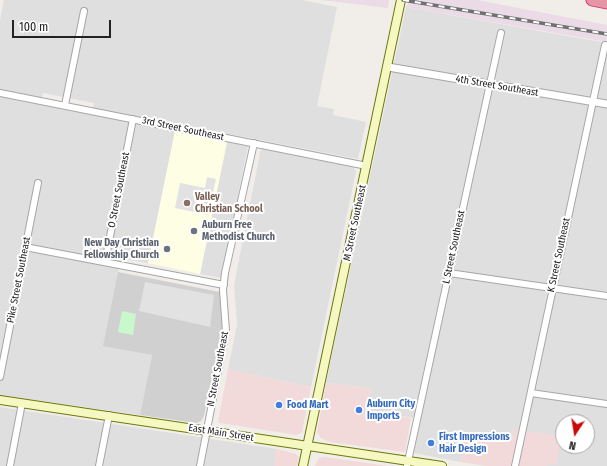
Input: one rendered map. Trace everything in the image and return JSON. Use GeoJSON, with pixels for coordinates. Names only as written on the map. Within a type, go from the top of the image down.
{"type":"FeatureCollection","features":[{"type":"Feature","properties":{"kind":"highway"},"geometry":{"type":"LineString","coordinates":[[592,0],[607,3]]}},
{"type":"Feature","properties":{"kind":"main road","name":"M Street Southeast"},"geometry":{"type":"LineString","coordinates":[[304,466],[401,0]]}},
{"type":"Feature","properties":{"kind":"main road","name":"East Main Street"},"geometry":{"type":"LineString","coordinates":[[0,400],[207,430],[408,463],[442,466]]}},
{"type":"Feature","properties":{"kind":"street"},"geometry":{"type":"LineString","coordinates":[[64,105],[84,11]]}},
{"type":"Feature","properties":{"kind":"street","name":"L Street Southeast"},"geometry":{"type":"LineString","coordinates":[[408,463],[501,34]]}},
{"type":"Feature","properties":{"kind":"street","name":"K Street Southeast"},"geometry":{"type":"LineString","coordinates":[[515,466],[605,45]]}},
{"type":"Feature","properties":{"kind":"street","name":"4th Street Southeast"},"geometry":{"type":"LineString","coordinates":[[388,67],[607,104]]}},
{"type":"Feature","properties":{"kind":"street","name":"3rd Street Southeast"},"geometry":{"type":"LineString","coordinates":[[0,93],[367,166]]}},
{"type":"Feature","properties":{"kind":"street","name":"O Street Southeast"},"geometry":{"type":"LineString","coordinates":[[105,262],[134,119]]}},
{"type":"Feature","properties":{"kind":"street","name":"N Street Southeast"},"geometry":{"type":"LineString","coordinates":[[200,466],[226,331],[224,285],[254,143]]}},
{"type":"Feature","properties":{"kind":"street","name":"Pike Street Southeast"},"geometry":{"type":"LineString","coordinates":[[0,377],[38,183]]}},
{"type":"Feature","properties":{"kind":"street"},"geometry":{"type":"LineString","coordinates":[[25,247],[224,285]]}},
{"type":"Feature","properties":{"kind":"street"},"geometry":{"type":"LineString","coordinates":[[449,273],[607,296]]}},
{"type":"Feature","properties":{"kind":"street"},"geometry":{"type":"LineString","coordinates":[[531,393],[607,404]]}},
{"type":"Feature","properties":{"kind":"street"},"geometry":{"type":"LineString","coordinates":[[10,466],[22,403]]}},
{"type":"Feature","properties":{"kind":"street"},"geometry":{"type":"LineString","coordinates":[[99,466],[109,416]]}},
{"type":"Feature","properties":{"kind":"shaded area"},"geometry":{"type":"Polygon","coordinates":[[[4,0],[302,0],[337,7],[317,106],[334,109],[333,115],[366,122],[358,159],[147,118],[147,125],[175,131],[148,263],[121,259],[104,345],[152,355],[140,415],[0,395],[0,20],[4,0]],[[43,93],[41,103],[92,113],[94,103],[43,93]]]}},
{"type":"Feature","properties":{"kind":"shaded area"},"geometry":{"type":"Polygon","coordinates":[[[320,0],[389,0],[388,8],[320,0]]]}},
{"type":"Feature","properties":{"kind":"shaded area"},"geometry":{"type":"Polygon","coordinates":[[[410,0],[477,0],[607,25],[607,42],[406,7],[410,0]]]}},
{"type":"Feature","properties":{"kind":"shaded area"},"geometry":{"type":"Polygon","coordinates":[[[406,7],[607,43],[607,466],[547,466],[548,463],[556,465],[514,430],[512,440],[468,432],[460,462],[414,453],[420,419],[367,410],[371,388],[326,383],[406,7]]]}},
{"type":"Feature","properties":{"kind":"shaded area","name":"Valley Christian School"},"geometry":{"type":"Polygon","coordinates":[[[175,131],[227,142],[200,274],[148,263],[175,131]]]}},
{"type":"Feature","properties":{"kind":"shaded area"},"geometry":{"type":"Polygon","coordinates":[[[227,142],[248,146],[221,278],[200,274],[227,142]]]}},
{"type":"Feature","properties":{"kind":"shaded area"},"geometry":{"type":"Polygon","coordinates":[[[261,148],[353,167],[356,171],[311,387],[228,369],[237,325],[234,285],[261,148]]]}},
{"type":"Feature","properties":{"kind":"shaded area"},"geometry":{"type":"Polygon","coordinates":[[[207,177],[216,179],[208,215],[175,208],[180,183],[205,188],[207,177]]]}},
{"type":"Feature","properties":{"kind":"shaded area"},"geometry":{"type":"Polygon","coordinates":[[[118,272],[220,292],[224,322],[204,416],[201,421],[196,423],[140,415],[152,355],[103,346],[118,272]]]}},
{"type":"Feature","properties":{"kind":"shaded area"},"geometry":{"type":"Polygon","coordinates":[[[145,282],[214,295],[210,327],[139,311],[145,282]]]}},
{"type":"Feature","properties":{"kind":"shaded area"},"geometry":{"type":"Polygon","coordinates":[[[228,369],[311,387],[302,432],[297,435],[220,423],[218,421],[228,369]]]}},
{"type":"Feature","properties":{"kind":"shaded area"},"geometry":{"type":"Polygon","coordinates":[[[326,383],[371,388],[367,410],[411,418],[405,452],[330,442],[321,438],[317,432],[326,383]]]}},
{"type":"Feature","properties":{"kind":"shaded area"},"geometry":{"type":"Polygon","coordinates":[[[0,407],[277,449],[274,466],[0,466],[0,407]]]}},
{"type":"Feature","properties":{"kind":"shaded area"},"geometry":{"type":"Polygon","coordinates":[[[514,429],[555,435],[555,454],[558,454],[556,465],[486,466],[460,462],[468,432],[512,440],[514,429]]]}},
{"type":"Feature","properties":{"kind":"shaded area"},"geometry":{"type":"Polygon","coordinates":[[[277,449],[296,454],[299,457],[297,466],[274,466],[277,449]]]}},
{"type":"Feature","properties":{"kind":"shaded area"},"geometry":{"type":"Polygon","coordinates":[[[325,457],[388,466],[315,466],[319,458],[325,457]]]}},
{"type":"Feature","properties":{"kind":"green space"},"geometry":{"type":"Polygon","coordinates":[[[122,311],[136,314],[133,335],[118,332],[122,311]]]}},
{"type":"Feature","properties":{"kind":"railway"},"geometry":{"type":"LineString","coordinates":[[403,0],[607,34]]}},
{"type":"Feature","properties":{"kind":"place","name":"Valley Christian School"},"geometry":{"type":"Point","coordinates":[187,203]}},
{"type":"Feature","properties":{"kind":"place","name":"Auburn Free Methodist Church"},"geometry":{"type":"Point","coordinates":[194,231]}},
{"type":"Feature","properties":{"kind":"place","name":"New Day Christian Fellowship Church"},"geometry":{"type":"Point","coordinates":[167,249]}},
{"type":"Feature","properties":{"kind":"place","name":"Food Mart"},"geometry":{"type":"Point","coordinates":[279,405]}},
{"type":"Feature","properties":{"kind":"place","name":"Auburn City Imports"},"geometry":{"type":"Point","coordinates":[359,410]}},
{"type":"Feature","properties":{"kind":"place","name":"First Impressions Hair Design"},"geometry":{"type":"Point","coordinates":[431,443]}}]}
